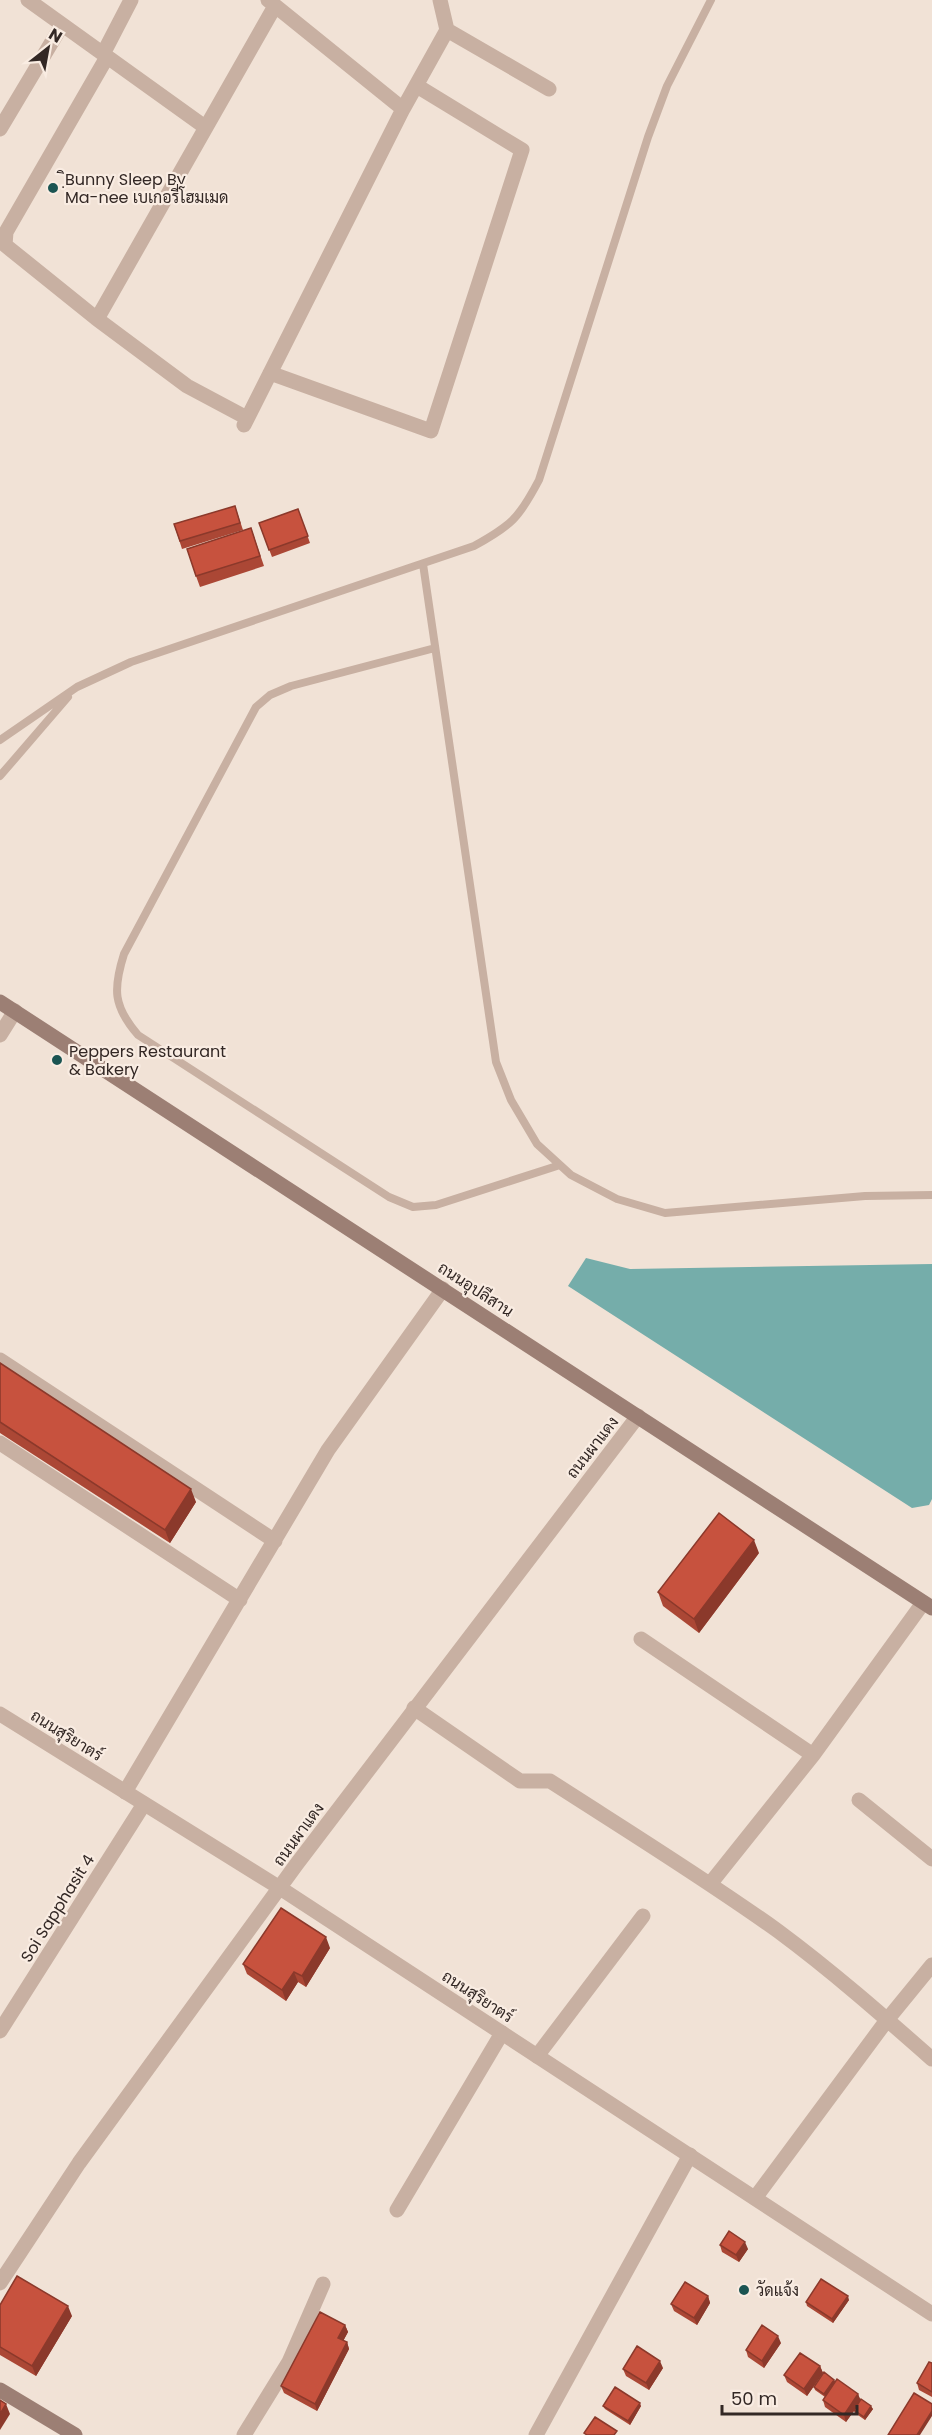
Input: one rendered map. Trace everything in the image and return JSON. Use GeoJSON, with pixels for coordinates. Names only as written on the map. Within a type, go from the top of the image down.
{"type":"FeatureCollection","features":[{"type":"Feature","properties":{"kind":"main road","name":"ถนนอุปลีสาน"},"geometry":{"type":"LineString","coordinates":[[0,1002],[928,1606]]}},
{"type":"Feature","properties":{"kind":"main road"},"geometry":{"type":"LineString","coordinates":[[0,2390],[75,2435]]}},
{"type":"Feature","properties":{"kind":"street"},"geometry":{"type":"LineString","coordinates":[[28,0],[206,126]]}},
{"type":"Feature","properties":{"kind":"street"},"geometry":{"type":"LineString","coordinates":[[131,0],[105,56],[4,238],[5,245],[97,319],[187,386],[246,422],[403,109],[447,30],[440,0]]}},
{"type":"Feature","properties":{"kind":"street"},"geometry":{"type":"LineString","coordinates":[[97,319],[206,126],[272,3],[403,109]]}},
{"type":"Feature","properties":{"kind":"street"},"geometry":{"type":"LineString","coordinates":[[0,129],[62,25]]}},
{"type":"Feature","properties":{"kind":"street"},"geometry":{"type":"LineString","coordinates":[[447,30],[549,89]]}},
{"type":"Feature","properties":{"kind":"street"},"geometry":{"type":"LineString","coordinates":[[270,373],[431,431],[522,150],[417,86]]}},
{"type":"Feature","properties":{"kind":"street"},"geometry":{"type":"LineString","coordinates":[[0,1035],[15,1011]]}},
{"type":"Feature","properties":{"kind":"street"},"geometry":{"type":"LineString","coordinates":[[125,1792],[328,1450],[443,1289]]}},
{"type":"Feature","properties":{"kind":"street"},"geometry":{"type":"LineString","coordinates":[[0,1360],[275,1541]]}},
{"type":"Feature","properties":{"kind":"street","name":"ถนนผาแดง"},"geometry":{"type":"LineString","coordinates":[[0,2283],[79,2163],[280,1888],[414,1708],[638,1416]]}},
{"type":"Feature","properties":{"kind":"street"},"geometry":{"type":"LineString","coordinates":[[0,1443],[240,1600]]}},
{"type":"Feature","properties":{"kind":"street"},"geometry":{"type":"LineString","coordinates":[[710,1884],[928,1606]]}},
{"type":"Feature","properties":{"kind":"street"},"geometry":{"type":"LineString","coordinates":[[641,1639],[813,1755]]}},
{"type":"Feature","properties":{"kind":"street"},"geometry":{"type":"LineString","coordinates":[[414,1708],[520,1781],[550,1781],[710,1884],[779,1932],[932,2059]]}},
{"type":"Feature","properties":{"kind":"street","name":"ถนนสุริยาตร์"},"geometry":{"type":"LineString","coordinates":[[0,1714],[280,1888],[932,2314]]}},
{"type":"Feature","properties":{"kind":"street"},"geometry":{"type":"LineString","coordinates":[[859,1800],[932,1859]]}},
{"type":"Feature","properties":{"kind":"street","name":"Soi Sapphasit 4"},"geometry":{"type":"LineString","coordinates":[[0,2031],[144,1804]]}},
{"type":"Feature","properties":{"kind":"street"},"geometry":{"type":"LineString","coordinates":[[537,2056],[643,1916]]}},
{"type":"Feature","properties":{"kind":"street"},"geometry":{"type":"LineString","coordinates":[[755,2198],[887,2020],[932,1965]]}},
{"type":"Feature","properties":{"kind":"street"},"geometry":{"type":"LineString","coordinates":[[397,2210],[502,2033]]}},
{"type":"Feature","properties":{"kind":"street"},"geometry":{"type":"LineString","coordinates":[[536,2435],[690,2155]]}},
{"type":"Feature","properties":{"kind":"street"},"geometry":{"type":"LineString","coordinates":[[244,2435],[289,2362],[322,2284]]}},
{"type":"Feature","properties":{"kind":"lane"},"geometry":{"type":"LineString","coordinates":[[0,740],[77,687],[131,662],[474,546],[504,530],[524,509],[534,489],[648,137],[668,86],[711,0]]}},
{"type":"Feature","properties":{"kind":"lane"},"geometry":{"type":"LineString","coordinates":[[423,564],[496,1062],[510,1100],[537,1144],[571,1175],[617,1199],[665,1213],[865,1196],[932,1195]]}},
{"type":"Feature","properties":{"kind":"lane"},"geometry":{"type":"LineString","coordinates":[[435,648],[291,686],[270,695],[256,707],[124,954],[117,974],[116,999],[123,1018],[138,1035],[389,1197],[414,1207],[436,1205],[560,1165]]}},
{"type":"Feature","properties":{"kind":"lane"},"geometry":{"type":"LineString","coordinates":[[0,776],[77,687]]}},
{"type":"Feature","properties":{"kind":"water"},"geometry":{"type":"Polygon","coordinates":[[[586,1258],[630,1269],[932,1264],[932,1499],[929,1505],[912,1508],[568,1286],[586,1258]]]}},
{"type":"Feature","properties":{"kind":"building"},"geometry":{"type":"Polygon","coordinates":[[[235,506],[240,523],[180,541],[174,524],[235,506]]]}},
{"type":"Feature","properties":{"kind":"building"},"geometry":{"type":"Polygon","coordinates":[[[298,509],[308,536],[269,550],[259,523],[298,509]]]}},
{"type":"Feature","properties":{"kind":"building"},"geometry":{"type":"Polygon","coordinates":[[[251,528],[260,556],[196,576],[187,549],[251,528]]]}},
{"type":"Feature","properties":{"kind":"building"},"geometry":{"type":"Polygon","coordinates":[[[0,1363],[191,1489],[165,1530],[0,1422],[0,1363]]]}},
{"type":"Feature","properties":{"kind":"building"},"geometry":{"type":"Polygon","coordinates":[[[719,1513],[754,1540],[694,1619],[658,1592],[719,1513]]]}},
{"type":"Feature","properties":{"kind":"building"},"geometry":{"type":"Polygon","coordinates":[[[281,1908],[326,1937],[302,1976],[294,1972],[282,1990],[243,1964],[281,1908]]]}},
{"type":"Feature","properties":{"kind":"building"},"geometry":{"type":"Polygon","coordinates":[[[729,2231],[745,2242],[736,2255],[720,2245],[729,2231]]]}},
{"type":"Feature","properties":{"kind":"building"},"geometry":{"type":"Polygon","coordinates":[[[17,2276],[68,2306],[32,2366],[0,2347],[0,2305],[17,2276]]]}},
{"type":"Feature","properties":{"kind":"building"},"geometry":{"type":"Polygon","coordinates":[[[821,2279],[848,2296],[832,2319],[806,2302],[821,2279]]]}},
{"type":"Feature","properties":{"kind":"building"},"geometry":{"type":"Polygon","coordinates":[[[685,2282],[708,2296],[694,2318],[671,2304],[685,2282]]]}},
{"type":"Feature","properties":{"kind":"building"},"geometry":{"type":"Polygon","coordinates":[[[320,2312],[345,2325],[338,2338],[347,2342],[315,2404],[281,2386],[320,2312]]]}},
{"type":"Feature","properties":{"kind":"building"},"geometry":{"type":"Polygon","coordinates":[[[762,2325],[778,2336],[762,2361],[746,2350],[762,2325]]]}},
{"type":"Feature","properties":{"kind":"building"},"geometry":{"type":"Polygon","coordinates":[[[637,2346],[660,2361],[646,2383],[623,2369],[637,2346]]]}},
{"type":"Feature","properties":{"kind":"building"},"geometry":{"type":"Polygon","coordinates":[[[800,2353],[820,2366],[804,2389],[784,2375],[800,2353]]]}},
{"type":"Feature","properties":{"kind":"building"},"geometry":{"type":"Polygon","coordinates":[[[929,2362],[932,2363],[932,2392],[917,2383],[929,2362]]]}},
{"type":"Feature","properties":{"kind":"building"},"geometry":{"type":"Polygon","coordinates":[[[824,2372],[834,2380],[824,2394],[814,2387],[824,2372]]]}},
{"type":"Feature","properties":{"kind":"building"},"geometry":{"type":"Polygon","coordinates":[[[837,2379],[858,2394],[844,2415],[823,2400],[837,2379]]]}},
{"type":"Feature","properties":{"kind":"building"},"geometry":{"type":"Polygon","coordinates":[[[615,2387],[640,2403],[628,2421],[603,2406],[615,2387]]]}},
{"type":"Feature","properties":{"kind":"building"},"geometry":{"type":"Polygon","coordinates":[[[914,2393],[932,2404],[932,2411],[917,2435],[888,2435],[914,2393]]]}},
{"type":"Feature","properties":{"kind":"building"},"geometry":{"type":"Polygon","coordinates":[[[861,2399],[871,2406],[864,2417],[854,2410],[861,2399]]]}},
{"type":"Feature","properties":{"kind":"building"},"geometry":{"type":"Polygon","coordinates":[[[0,2400],[6,2404],[0,2414],[0,2400]]]}},
{"type":"Feature","properties":{"kind":"building"},"geometry":{"type":"Polygon","coordinates":[[[595,2417],[617,2431],[614,2435],[584,2433],[595,2417]]]}},
{"type":"Feature","properties":{"kind":"place","name":"ฺิBunny Sleep By Ma-nee เบเกอรี่โฮมเมด"},"geometry":{"type":"Point","coordinates":[53,188]}},
{"type":"Feature","properties":{"kind":"place","name":"Peppers Restaurant & Bakery"},"geometry":{"type":"Point","coordinates":[57,1060]}},
{"type":"Feature","properties":{"kind":"place","name":"วัดแจ้ง"},"geometry":{"type":"Point","coordinates":[744,2290]}}]}
